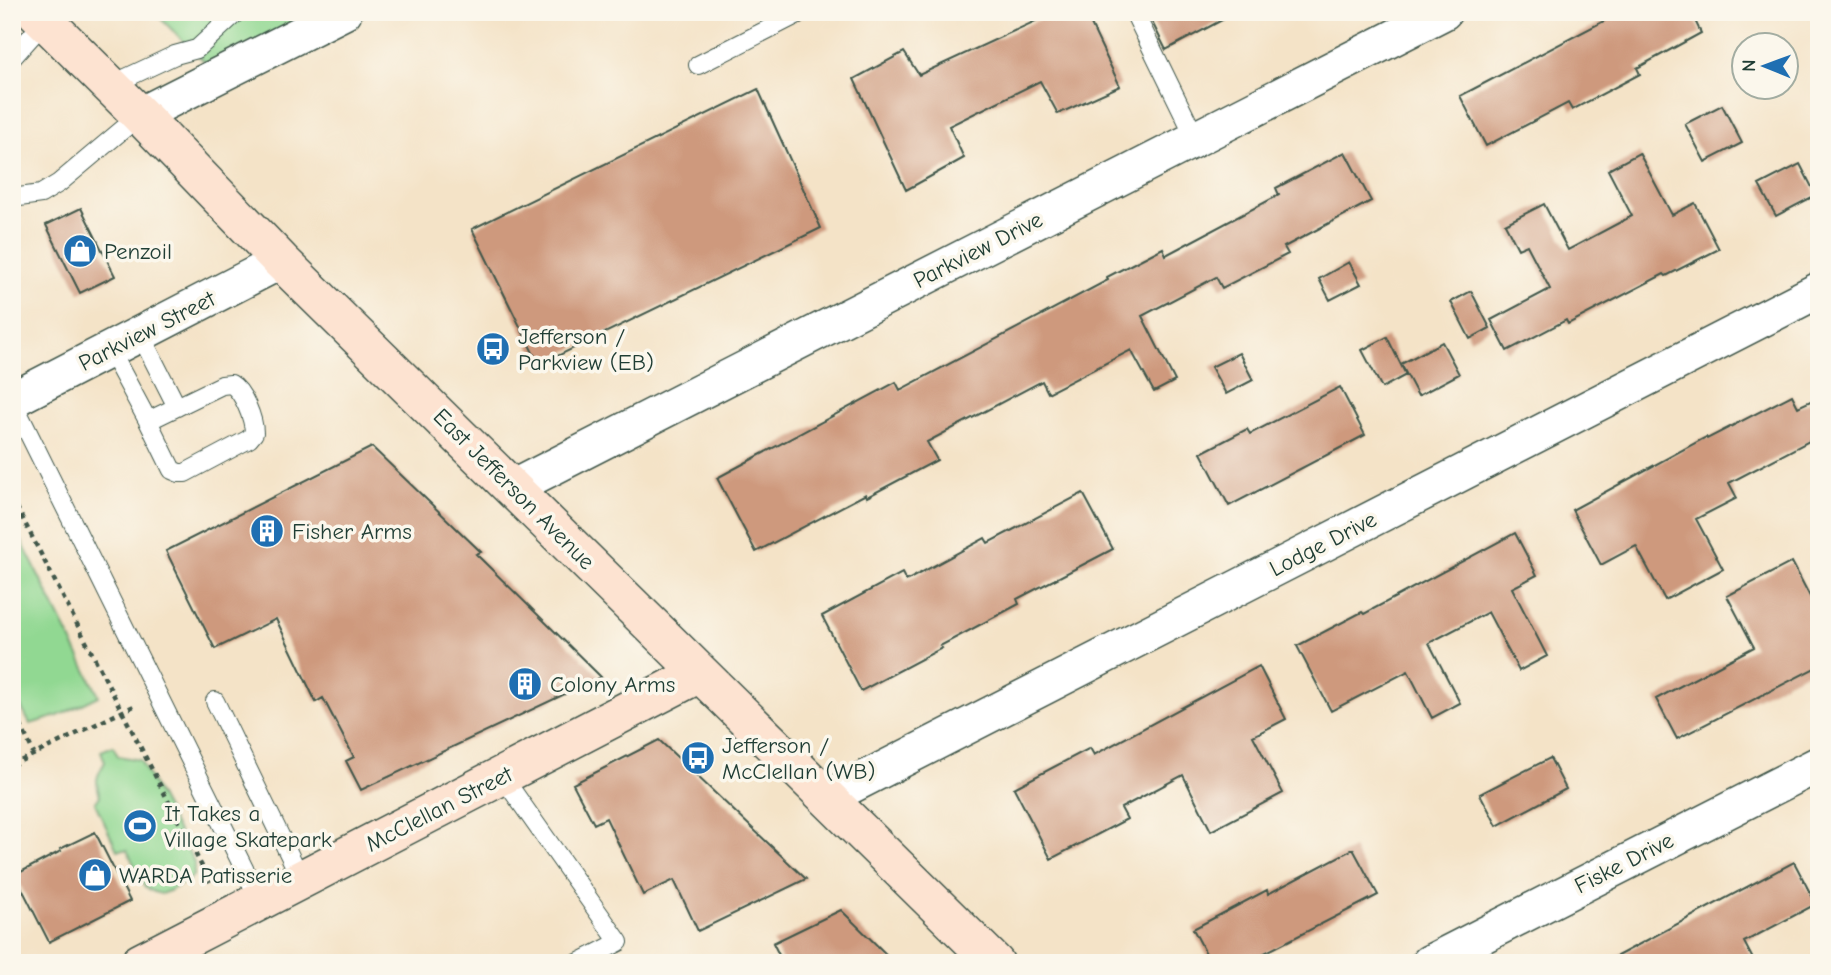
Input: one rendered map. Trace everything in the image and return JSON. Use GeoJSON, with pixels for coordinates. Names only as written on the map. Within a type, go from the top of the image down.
{"type":"FeatureCollection","features":[{"type":"Feature","properties":{"kind":"main road","name":"East Jefferson Avenue"},"geometry":{"type":"LineString","coordinates":[[41,17],[281,261],[995,963]]}},
{"type":"Feature","properties":{"kind":"main road","name":"McClellan Street"},"geometry":{"type":"LineString","coordinates":[[140,963],[700,673]]}},
{"type":"Feature","properties":{"kind":"street"},"geometry":{"type":"LineString","coordinates":[[140,115],[344,12]]}},
{"type":"Feature","properties":{"kind":"street","name":"Parkview Drive"},"geometry":{"type":"LineString","coordinates":[[512,488],[1444,12]]}},
{"type":"Feature","properties":{"kind":"street","name":"Parkview Street"},"geometry":{"type":"LineString","coordinates":[[12,400],[281,261]]}},
{"type":"Feature","properties":{"kind":"street","name":"Lodge Drive"},"geometry":{"type":"LineString","coordinates":[[827,799],[1819,290]]}},
{"type":"Feature","properties":{"kind":"street","name":"Fiske Drive"},"geometry":{"type":"LineString","coordinates":[[1429,963],[1819,764]]}},
{"type":"Feature","properties":{"kind":"lane"},"geometry":{"type":"LineString","coordinates":[[109,86],[175,55],[197,49],[237,12]]}},
{"type":"Feature","properties":{"kind":"lane"},"geometry":{"type":"LineString","coordinates":[[698,65],[802,12]]}},
{"type":"Feature","properties":{"kind":"lane"},"geometry":{"type":"LineString","coordinates":[[1134,12],[1196,139]]}},
{"type":"Feature","properties":{"kind":"lane"},"geometry":{"type":"LineString","coordinates":[[12,58],[41,17]]}},
{"type":"Feature","properties":{"kind":"lane"},"geometry":{"type":"LineString","coordinates":[[12,198],[41,194],[59,183],[140,115]]}},
{"type":"Feature","properties":{"kind":"lane"},"geometry":{"type":"LineString","coordinates":[[125,342],[177,407]]}},
{"type":"Feature","properties":{"kind":"lane"},"geometry":{"type":"LineString","coordinates":[[125,342],[148,421],[172,470],[178,474],[185,473],[249,439],[254,433],[254,425],[239,389],[231,384],[222,385],[148,421]]}},
{"type":"Feature","properties":{"kind":"lane"},"geometry":{"type":"LineString","coordinates":[[12,400],[260,901]]}},
{"type":"Feature","properties":{"kind":"lane"},"geometry":{"type":"LineString","coordinates":[[215,701],[302,879]]}},
{"type":"Feature","properties":{"kind":"lane"},"geometry":{"type":"LineString","coordinates":[[502,776],[619,942],[578,963]]}},
{"type":"Feature","properties":{"kind":"path"},"geometry":{"type":"LineString","coordinates":[[12,498],[210,882]]}},
{"type":"Feature","properties":{"kind":"path"},"geometry":{"type":"LineString","coordinates":[[12,765],[158,695]]}},
{"type":"Feature","properties":{"kind":"path"},"geometry":{"type":"LineString","coordinates":[[12,706],[34,754]]}},
{"type":"Feature","properties":{"kind":"green space"},"geometry":{"type":"Polygon","coordinates":[[[154,12],[324,12],[212,69],[154,12]]]}},
{"type":"Feature","properties":{"kind":"green space"},"geometry":{"type":"Polygon","coordinates":[[[12,522],[99,696],[58,716],[30,724],[12,690],[12,522]]]}},
{"type":"Feature","properties":{"kind":"green space","name":"It Takes a Village Skatepark"},"geometry":{"type":"Polygon","coordinates":[[[113,746],[118,756],[140,760],[194,862],[194,874],[190,879],[161,894],[145,887],[127,850],[117,850],[95,803],[100,796],[97,779],[105,762],[101,751],[113,746]]]}},
{"type":"Feature","properties":{"kind":"building"},"geometry":{"type":"Polygon","coordinates":[[[1055,12],[1085,12],[1120,86],[1058,114],[1040,81],[949,126],[964,158],[906,190],[854,79],[904,52],[919,75],[1055,12]]]}},
{"type":"Feature","properties":{"kind":"building"},"geometry":{"type":"Polygon","coordinates":[[[1147,12],[1237,12],[1166,50],[1147,12]]]}},
{"type":"Feature","properties":{"kind":"building"},"geometry":{"type":"Polygon","coordinates":[[[1621,12],[1691,12],[1701,33],[1637,68],[1640,74],[1572,110],[1568,103],[1486,146],[1460,96],[1621,12]]]}},
{"type":"Feature","properties":{"kind":"building"},"geometry":{"type":"Polygon","coordinates":[[[758,89],[821,228],[539,365],[472,229],[758,89]]]}},
{"type":"Feature","properties":{"kind":"building"},"geometry":{"type":"Polygon","coordinates":[[[1722,105],[1742,143],[1705,162],[1685,124],[1722,105]]]}},
{"type":"Feature","properties":{"kind":"building"},"geometry":{"type":"Polygon","coordinates":[[[1345,152],[1371,201],[1284,247],[1288,254],[1222,288],[1216,277],[1142,316],[1175,381],[1154,392],[1131,350],[1048,393],[1042,381],[927,442],[937,460],[756,552],[717,478],[896,382],[900,390],[1163,248],[1166,255],[1279,195],[1276,188],[1345,152]]]}},
{"type":"Feature","properties":{"kind":"building"},"geometry":{"type":"Polygon","coordinates":[[[1639,153],[1672,215],[1695,203],[1719,249],[1568,324],[1566,320],[1507,351],[1491,320],[1550,289],[1527,245],[1518,249],[1505,224],[1544,204],[1568,250],[1632,216],[1608,170],[1639,153]]]}},
{"type":"Feature","properties":{"kind":"building"},"geometry":{"type":"Polygon","coordinates":[[[1800,164],[1816,195],[1776,216],[1759,185],[1800,164]]]}},
{"type":"Feature","properties":{"kind":"building","name":"Penzoil"},"geometry":{"type":"Polygon","coordinates":[[[81,208],[115,276],[80,293],[46,225],[81,208]]]}},
{"type":"Feature","properties":{"kind":"building"},"geometry":{"type":"Polygon","coordinates":[[[1349,262],[1361,284],[1330,300],[1319,279],[1349,262]]]}},
{"type":"Feature","properties":{"kind":"building"},"geometry":{"type":"Polygon","coordinates":[[[1471,291],[1490,328],[1470,339],[1451,302],[1471,291]]]}},
{"type":"Feature","properties":{"kind":"building"},"geometry":{"type":"Polygon","coordinates":[[[1387,337],[1406,375],[1382,388],[1362,350],[1387,337]]]}},
{"type":"Feature","properties":{"kind":"building"},"geometry":{"type":"Polygon","coordinates":[[[1442,342],[1459,374],[1418,396],[1401,364],[1442,342]]]}},
{"type":"Feature","properties":{"kind":"building"},"geometry":{"type":"Polygon","coordinates":[[[1239,353],[1253,380],[1226,394],[1211,367],[1239,353]]]}},
{"type":"Feature","properties":{"kind":"building"},"geometry":{"type":"Polygon","coordinates":[[[1340,387],[1365,435],[1229,506],[1201,453],[1247,429],[1250,434],[1340,387]]]}},
{"type":"Feature","properties":{"kind":"building"},"geometry":{"type":"Polygon","coordinates":[[[1792,395],[1798,407],[1819,397],[1819,436],[1729,483],[1737,498],[1696,519],[1723,569],[1665,600],[1636,546],[1601,565],[1572,510],[1706,437],[1707,439],[1792,395]]]}},
{"type":"Feature","properties":{"kind":"building"},"geometry":{"type":"Polygon","coordinates":[[[372,447],[481,552],[476,554],[601,677],[361,790],[346,761],[354,757],[323,698],[316,702],[276,619],[215,649],[166,551],[372,447]]]}},
{"type":"Feature","properties":{"kind":"building"},"geometry":{"type":"Polygon","coordinates":[[[1083,493],[1113,549],[1017,599],[1019,604],[861,691],[822,616],[902,573],[906,581],[985,538],[988,543],[1083,493]]]}},
{"type":"Feature","properties":{"kind":"building"},"geometry":{"type":"Polygon","coordinates":[[[1515,533],[1537,575],[1512,588],[1547,656],[1519,671],[1488,612],[1429,643],[1460,703],[1432,718],[1408,671],[1331,711],[1297,646],[1362,612],[1364,614],[1515,533]]]}},
{"type":"Feature","properties":{"kind":"building"},"geometry":{"type":"Polygon","coordinates":[[[1792,562],[1819,614],[1819,666],[1677,739],[1656,699],[1754,647],[1727,596],[1792,562]]]}},
{"type":"Feature","properties":{"kind":"building"},"geometry":{"type":"Polygon","coordinates":[[[1259,666],[1286,719],[1253,736],[1283,793],[1211,831],[1183,775],[1121,808],[1127,819],[1051,859],[1014,788],[1090,748],[1094,755],[1259,666]]]}},
{"type":"Feature","properties":{"kind":"building"},"geometry":{"type":"Polygon","coordinates":[[[659,740],[806,879],[698,931],[674,880],[643,895],[606,818],[594,824],[573,784],[659,740]]]}},
{"type":"Feature","properties":{"kind":"building"},"geometry":{"type":"Polygon","coordinates":[[[1550,758],[1566,789],[1497,826],[1480,794],[1550,758]]]}},
{"type":"Feature","properties":{"kind":"building"},"geometry":{"type":"Polygon","coordinates":[[[95,832],[130,901],[49,942],[15,875],[95,832]]]}},
{"type":"Feature","properties":{"kind":"building"},"geometry":{"type":"Polygon","coordinates":[[[1353,849],[1378,895],[1245,963],[1211,963],[1193,929],[1267,890],[1268,894],[1353,849]]]}},
{"type":"Feature","properties":{"kind":"building"},"geometry":{"type":"Polygon","coordinates":[[[1794,862],[1816,904],[1744,942],[1755,963],[1604,963],[1794,862]]]}},
{"type":"Feature","properties":{"kind":"building"},"geometry":{"type":"Polygon","coordinates":[[[841,910],[895,963],[783,963],[773,943],[841,910]]]}},
{"type":"Feature","properties":{"kind":"place","name":"Penzoil"},"geometry":{"type":"Point","coordinates":[80,251]}},
{"type":"Feature","properties":{"kind":"place","name":"Jefferson / Parkview (EB)"},"geometry":{"type":"Point","coordinates":[493,349]}},
{"type":"Feature","properties":{"kind":"place","name":"Fisher Arms"},"geometry":{"type":"Point","coordinates":[267,531]}},
{"type":"Feature","properties":{"kind":"place","name":"Colony Arms"},"geometry":{"type":"Point","coordinates":[525,684]}},
{"type":"Feature","properties":{"kind":"place","name":"Jefferson / McClellan (WB)"},"geometry":{"type":"Point","coordinates":[698,758]}},
{"type":"Feature","properties":{"kind":"place","name":"It Takes a Village Skatepark"},"geometry":{"type":"Point","coordinates":[140,826]}},
{"type":"Feature","properties":{"kind":"place","name":"WARDA Patisserie"},"geometry":{"type":"Point","coordinates":[95,875]}}]}
